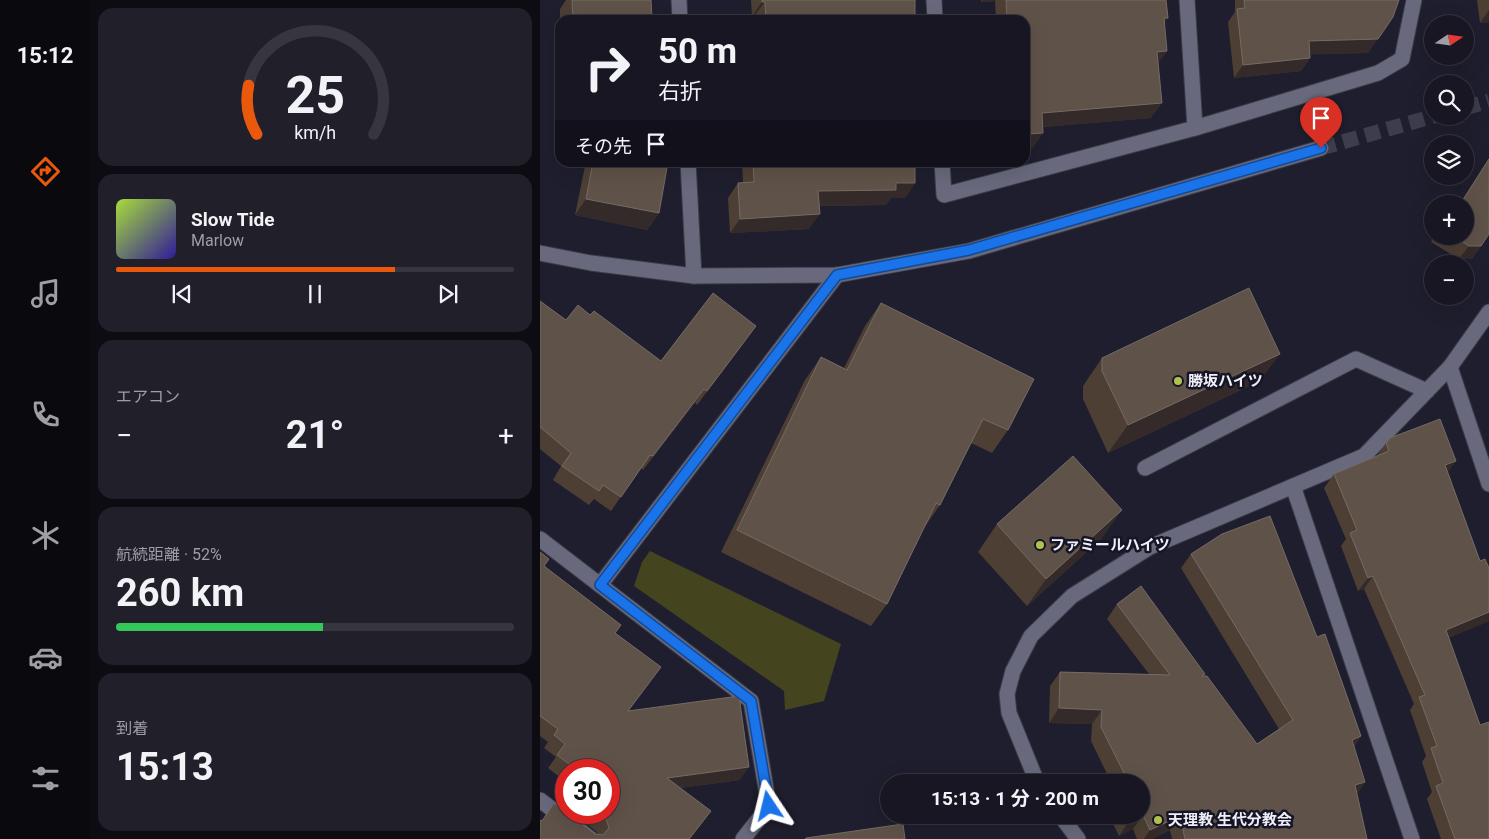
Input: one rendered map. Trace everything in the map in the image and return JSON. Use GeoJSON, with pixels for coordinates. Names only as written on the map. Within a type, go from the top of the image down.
{"type":"FeatureCollection","features":[{"type":"Feature","properties":{"kind":"street"},"geometry":{"type":"LineString","coordinates":[[679,0],[680,15]]}},
{"type":"Feature","properties":{"kind":"street"},"geometry":{"type":"LineString","coordinates":[[934,0],[934,15]]}},
{"type":"Feature","properties":{"kind":"street"},"geometry":{"type":"LineString","coordinates":[[1187,0],[1195,128]]}},
{"type":"Feature","properties":{"kind":"street"},"geometry":{"type":"LineString","coordinates":[[942,167],[944,195],[1195,128],[1378,73],[1402,59],[1414,0]]}},
{"type":"Feature","properties":{"kind":"street"},"geometry":{"type":"LineString","coordinates":[[540,253],[600,265],[694,276],[837,275],[969,250],[1321,148]]}},
{"type":"Feature","properties":{"kind":"street"},"geometry":{"type":"LineString","coordinates":[[688,167],[694,276]]}},
{"type":"Feature","properties":{"kind":"street"},"geometry":{"type":"LineString","coordinates":[[600,585],[837,275]]}},
{"type":"Feature","properties":{"kind":"street"},"geometry":{"type":"LineString","coordinates":[[1033,774],[1009,713],[1007,694],[1013,671],[1031,636],[1072,596],[1150,547],[1364,456],[1450,367],[1489,312]]}},
{"type":"Feature","properties":{"kind":"street"},"geometry":{"type":"LineString","coordinates":[[1145,468],[1356,359],[1427,391]]}},
{"type":"Feature","properties":{"kind":"street"},"geometry":{"type":"LineString","coordinates":[[1450,367],[1489,484]]}},
{"type":"Feature","properties":{"kind":"street"},"geometry":{"type":"LineString","coordinates":[[1293,486],[1412,839]]}},
{"type":"Feature","properties":{"kind":"street"},"geometry":{"type":"LineString","coordinates":[[540,539],[751,701],[769,806],[743,839]]}},
{"type":"Feature","properties":{"kind":"street"},"geometry":{"type":"LineString","coordinates":[[540,800],[591,839]]}},
{"type":"Feature","properties":{"kind":"street"},"geometry":{"type":"LineString","coordinates":[[1067,824],[1078,839]]}},
{"type":"Feature","properties":{"kind":"shaded area"},"geometry":{"type":"Polygon","coordinates":[[[650,551],[841,644],[824,701],[785,710],[784,691],[634,586],[642,562],[650,551]]]}},
{"type":"Feature","properties":{"kind":"building"},"geometry":{"type":"Polygon","coordinates":[[[572,0],[651,0],[652,15],[573,15],[572,0]]]}},
{"type":"Feature","properties":{"kind":"building"},"geometry":{"type":"Polygon","coordinates":[[[762,0],[915,0],[915,15],[766,15],[765,2],[762,2],[762,0]]]}},
{"type":"Feature","properties":{"kind":"building"},"geometry":{"type":"Polygon","coordinates":[[[1006,0],[1166,0],[1168,18],[1164,18],[1167,51],[1157,52],[1162,103],[1042,113],[1043,133],[1030,134],[1030,15],[1007,15],[1006,0]]]}},
{"type":"Feature","properties":{"kind":"building"},"geometry":{"type":"Polygon","coordinates":[[[1244,0],[1399,0],[1393,17],[1378,39],[1309,41],[1310,58],[1243,65],[1237,9],[1245,8],[1244,0]]]}},
{"type":"Feature","properties":{"kind":"building"},"geometry":{"type":"Polygon","coordinates":[[[1489,159],[1489,234],[1481,246],[1468,245],[1474,245],[1474,195],[1466,195],[1489,159]]]}},
{"type":"Feature","properties":{"kind":"building"},"geometry":{"type":"Polygon","coordinates":[[[592,167],[667,167],[659,213],[586,199],[592,167]]]}},
{"type":"Feature","properties":{"kind":"building"},"geometry":{"type":"Polygon","coordinates":[[[753,167],[915,167],[915,183],[896,183],[896,190],[818,191],[820,214],[740,219],[738,183],[754,182],[753,167]]]}},
{"type":"Feature","properties":{"kind":"building","name":"勝坂ハイツ"},"geometry":{"type":"Polygon","coordinates":[[[1249,288],[1280,354],[1128,425],[1102,371],[1102,358],[1249,288]]]}},
{"type":"Feature","properties":{"kind":"building"},"geometry":{"type":"Polygon","coordinates":[[[713,293],[756,326],[707,391],[704,389],[653,456],[650,455],[621,497],[603,485],[599,491],[562,466],[571,453],[540,427],[540,301],[566,320],[578,305],[590,315],[594,311],[661,361],[713,293]]]}},
{"type":"Feature","properties":{"kind":"building"},"geometry":{"type":"Polygon","coordinates":[[[881,303],[1034,379],[1008,430],[983,419],[940,505],[936,503],[887,604],[737,530],[821,357],[847,370],[881,303]]]}},
{"type":"Feature","properties":{"kind":"building"},"geometry":{"type":"Polygon","coordinates":[[[1440,419],[1456,461],[1445,465],[1480,561],[1485,559],[1489,568],[1489,612],[1446,630],[1480,725],[1489,722],[1489,839],[1455,839],[1436,786],[1443,783],[1431,748],[1437,746],[1419,697],[1425,695],[1373,576],[1368,578],[1350,533],[1357,530],[1334,474],[1389,451],[1386,443],[1390,438],[1440,419]]]}},
{"type":"Feature","properties":{"kind":"building","name":"ファミールハイツ"},"geometry":{"type":"Polygon","coordinates":[[[1073,456],[1122,510],[1046,579],[997,524],[1073,456]]]}},
{"type":"Feature","properties":{"kind":"building"},"geometry":{"type":"Polygon","coordinates":[[[1270,516],[1317,637],[1325,634],[1361,736],[1352,740],[1365,782],[1355,785],[1367,839],[1185,839],[1180,816],[1150,830],[1147,824],[1150,824],[1150,774],[1124,774],[1101,727],[1102,710],[1059,708],[1060,672],[1170,675],[1117,604],[1141,586],[1205,674],[1202,676],[1207,676],[1257,744],[1293,720],[1191,554],[1222,534],[1270,516]]]}},
{"type":"Feature","properties":{"kind":"building"},"geometry":{"type":"Polygon","coordinates":[[[540,552],[549,559],[544,566],[621,625],[615,633],[661,667],[628,711],[739,696],[749,767],[667,778],[711,811],[689,839],[540,839],[540,820],[542,821],[554,803],[555,824],[582,824],[595,834],[603,835],[609,828],[608,824],[620,824],[620,759],[562,759],[557,755],[565,744],[554,735],[558,729],[540,716],[540,552]]]}},
{"type":"Feature","properties":{"kind":"building"},"geometry":{"type":"Polygon","coordinates":[[[903,824],[905,839],[805,839],[903,824]]]}},
{"type":"Feature","properties":{"kind":"tunnel"},"geometry":{"type":"LineString","coordinates":[[1474,105],[1489,101]]}},
{"type":"Feature","properties":{"kind":"tunnel"},"geometry":{"type":"LineString","coordinates":[[1321,148],[1424,119]]}},
{"type":"Feature","properties":{"kind":"place","name":"勝坂ハイツ"},"geometry":{"type":"Point","coordinates":[1178,381]}},
{"type":"Feature","properties":{"kind":"place","name":"ファミールハイツ"},"geometry":{"type":"Point","coordinates":[1040,545]}},
{"type":"Feature","properties":{"kind":"place","name":"天理教 生代分教会"},"geometry":{"type":"Point","coordinates":[1158,820]}},
{"type":"Feature","properties":{"kind":"route"},"geometry":{"type":"LineString","coordinates":[[769,806],[751,701],[600,585],[837,275],[922,261],[969,250],[1321,148]]}}]}
